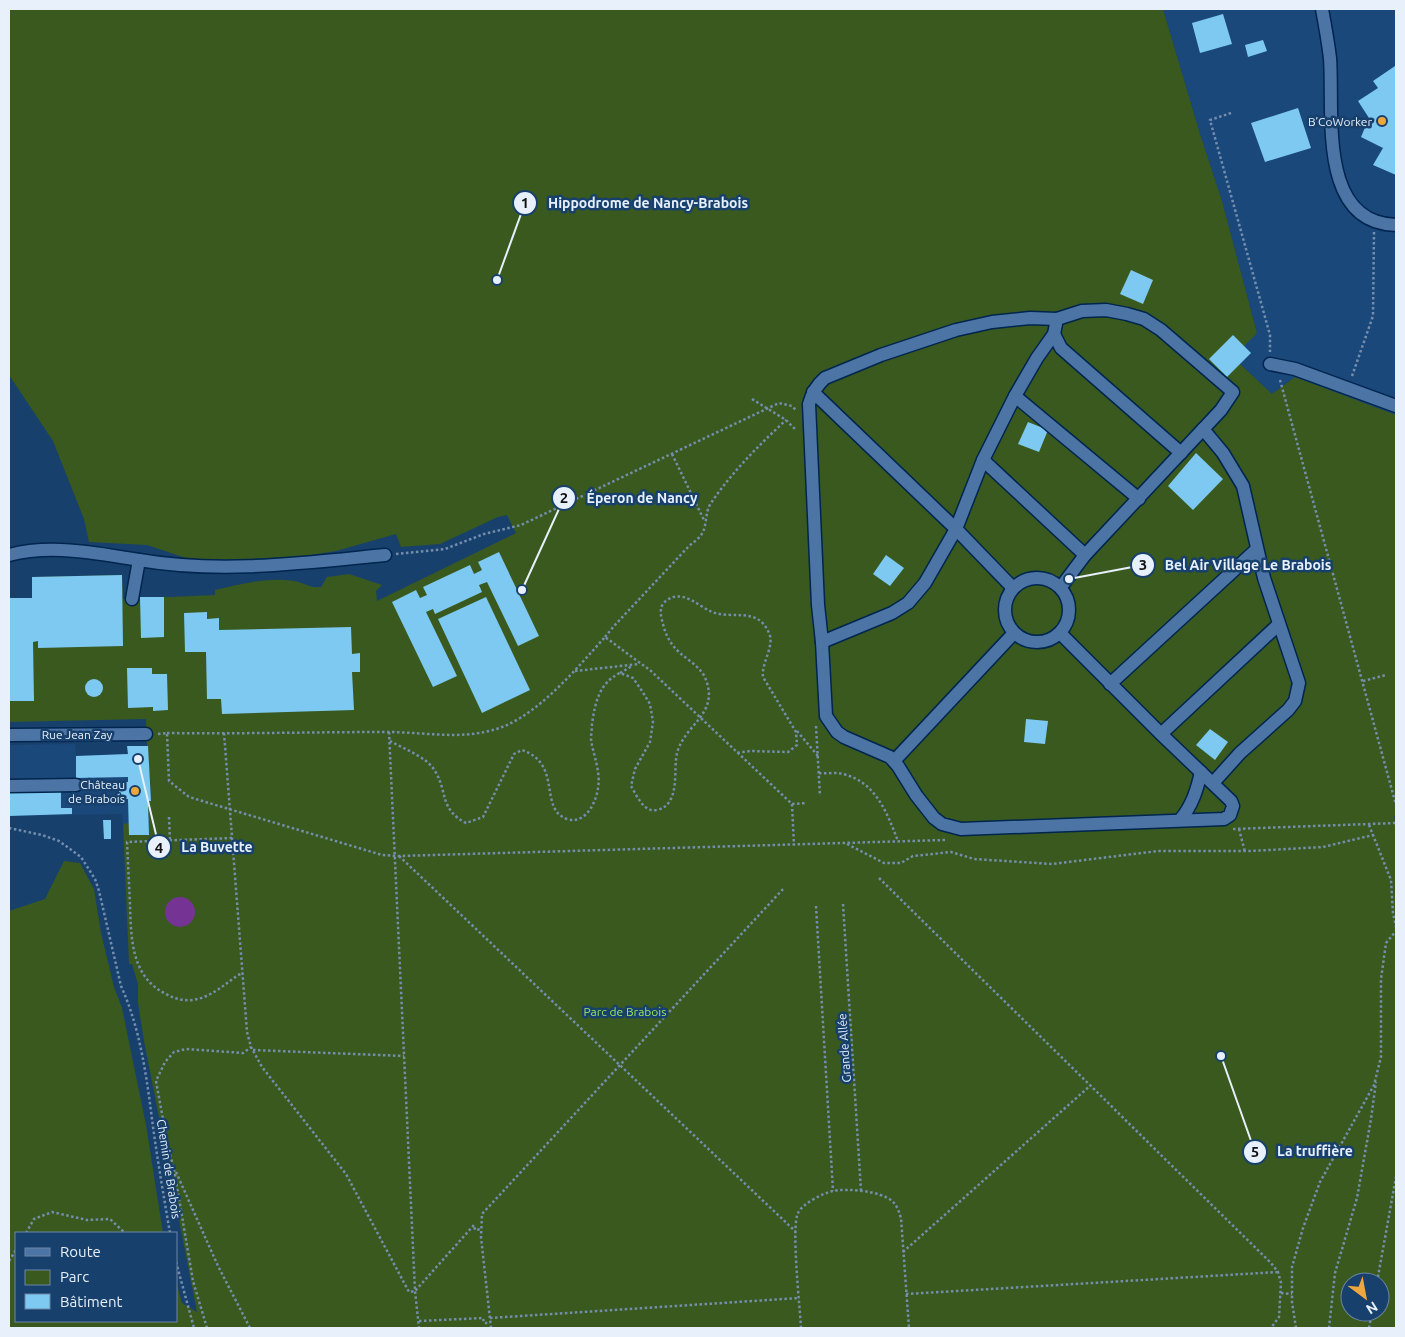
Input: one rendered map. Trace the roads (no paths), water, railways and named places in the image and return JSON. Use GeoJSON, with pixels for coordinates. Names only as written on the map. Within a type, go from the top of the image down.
{"type":"FeatureCollection","features":[{"type":"Feature","properties":{"kind":"street"},"geometry":{"type":"LineString","coordinates":[[1322,9],[1330,58],[1332,134],[1338,173],[1343,190],[1352,206],[1370,219],[1396,225]]}},
{"type":"Feature","properties":{"kind":"street"},"geometry":{"type":"LineString","coordinates":[[1060,633],[1231,801],[1233,806],[1230,815],[1224,819],[949,827],[934,818],[926,809],[890,757],[844,737],[837,732],[826,716],[818,605],[809,404],[813,392],[825,378],[881,355],[956,330],[992,322],[1030,318],[1056,319],[1082,311],[1106,310],[1144,319],[1161,330],[1234,392],[1221,410],[1085,555],[1061,586]]}},
{"type":"Feature","properties":{"kind":"street"},"geometry":{"type":"LineString","coordinates":[[822,642],[892,613],[908,603],[925,583],[956,529],[984,460],[1015,396],[1037,358],[1054,334],[1056,319]]}},
{"type":"Feature","properties":{"kind":"street"},"geometry":{"type":"LineString","coordinates":[[1054,334],[1061,348],[1181,453]]}},
{"type":"Feature","properties":{"kind":"street"},"geometry":{"type":"LineString","coordinates":[[1270,364],[1290,368],[1396,406]]}},
{"type":"Feature","properties":{"kind":"street"},"geometry":{"type":"LineString","coordinates":[[813,392],[956,529],[1013,588]]}},
{"type":"Feature","properties":{"kind":"street"},"geometry":{"type":"LineString","coordinates":[[1015,396],[1139,499]]}},
{"type":"Feature","properties":{"kind":"street"},"geometry":{"type":"LineString","coordinates":[[1203,429],[1223,453],[1244,486],[1264,578],[1278,625],[1299,683],[1295,701],[1288,710],[1240,753],[1213,783]]}},
{"type":"Feature","properties":{"kind":"street"},"geometry":{"type":"LineString","coordinates":[[984,460],[1085,555]]}},
{"type":"Feature","properties":{"kind":"street"},"geometry":{"type":"LineString","coordinates":[[9,555],[38,549],[58,550],[170,565],[227,567],[279,566],[385,555]]}},
{"type":"Feature","properties":{"kind":"street"},"geometry":{"type":"LineString","coordinates":[[1110,684],[1257,549]]}},
{"type":"Feature","properties":{"kind":"street"},"geometry":{"type":"LineString","coordinates":[[132,599],[140,560]]}},
{"type":"Feature","properties":{"kind":"street"},"geometry":{"type":"LineString","coordinates":[[1036,577],[1050,579],[1061,586],[1069,602],[1070,610],[1069,619],[1060,633],[1052,639],[1032,642],[1014,633],[1007,621],[1005,606],[1007,596],[1013,588],[1023,580],[1036,577]]}},
{"type":"Feature","properties":{"kind":"street"},"geometry":{"type":"LineString","coordinates":[[1161,734],[1278,625]]}},
{"type":"Feature","properties":{"kind":"street"},"geometry":{"type":"LineString","coordinates":[[894,761],[1014,633]]}},
{"type":"Feature","properties":{"kind":"street","name":"Rue Jean Zay"},"geometry":{"type":"LineString","coordinates":[[9,734],[146,734]]}},
{"type":"Feature","properties":{"kind":"street"},"geometry":{"type":"LineString","coordinates":[[1180,820],[1189,810],[1201,772]]}},
{"type":"Feature","properties":{"kind":"street"},"geometry":{"type":"LineString","coordinates":[[9,786],[76,785]]}},
{"type":"Feature","properties":{"kind":"place","name":"B’CoWorker"},"geometry":{"type":"Point","coordinates":[1382,121]}},
{"type":"Feature","properties":{"kind":"place","name":"Hippodrome de Nancy-Brabois"},"geometry":{"type":"Point","coordinates":[497,280]}},
{"type":"Feature","properties":{"kind":"place","name":"Bel Air Village Le Brabois"},"geometry":{"type":"Point","coordinates":[1069,579]}},
{"type":"Feature","properties":{"kind":"place","name":"Éperon de Nancy"},"geometry":{"type":"Point","coordinates":[522,590]}},
{"type":"Feature","properties":{"kind":"place","name":"La Buvette"},"geometry":{"type":"Point","coordinates":[138,759]}},
{"type":"Feature","properties":{"kind":"place","name":"Château de Brabois"},"geometry":{"type":"Point","coordinates":[135,791]}},
{"type":"Feature","properties":{"kind":"place","name":"La truffière"},"geometry":{"type":"Point","coordinates":[1221,1056]}},
{"type":"Feature","properties":{"kind":"park label","name":"Parc de Brabois"},"geometry":{"type":"Point","coordinates":[625,1011]}}]}
